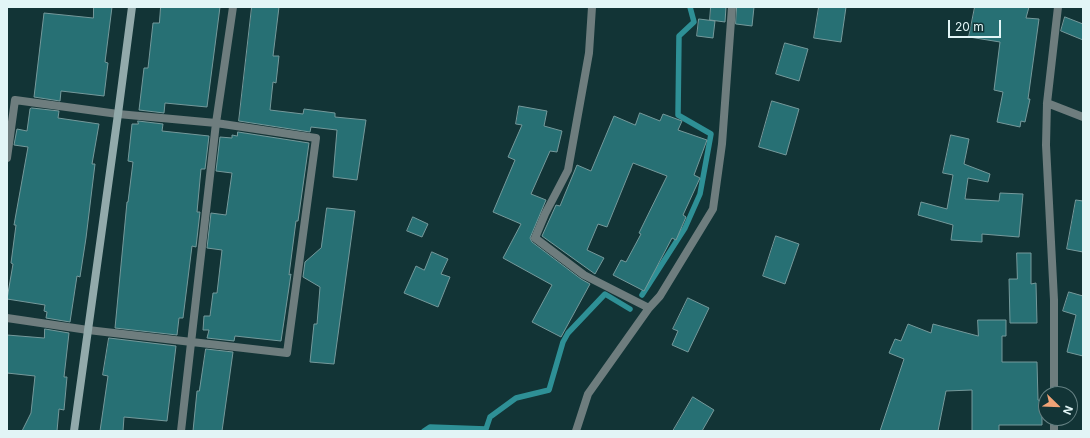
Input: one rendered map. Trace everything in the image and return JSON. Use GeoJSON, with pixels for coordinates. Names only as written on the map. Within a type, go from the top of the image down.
{"type":"FeatureCollection","features":[{"type":"Feature","properties":{"kind":"street"},"geometry":{"type":"LineString","coordinates":[[74,431],[132,7]]}},
{"type":"Feature","properties":{"kind":"street"},"geometry":{"type":"LineString","coordinates":[[181,431],[216,123],[233,7]]}},
{"type":"Feature","properties":{"kind":"street"},"geometry":{"type":"LineString","coordinates":[[592,7],[589,53],[568,170],[544,214],[535,238],[584,275],[649,308]]}},
{"type":"Feature","properties":{"kind":"street"},"geometry":{"type":"LineString","coordinates":[[576,431],[588,394],[649,308],[660,296],[712,209],[722,144],[732,7]]}},
{"type":"Feature","properties":{"kind":"street"},"geometry":{"type":"LineString","coordinates":[[1054,386],[1054,300],[1046,145],[1047,102],[1058,7]]}},
{"type":"Feature","properties":{"kind":"street"},"geometry":{"type":"LineString","coordinates":[[7,158],[15,100],[118,114],[216,123],[316,138],[287,353],[88,330],[7,318]]}},
{"type":"Feature","properties":{"kind":"street"},"geometry":{"type":"LineString","coordinates":[[1047,102],[1083,116]]}},
{"type":"Feature","properties":{"kind":"building"},"geometry":{"type":"Polygon","coordinates":[[[94,7],[112,7],[105,62],[108,63],[104,96],[61,91],[60,101],[34,97],[44,13],[93,18],[94,7]]]}},
{"type":"Feature","properties":{"kind":"building"},"geometry":{"type":"Polygon","coordinates":[[[161,7],[220,7],[207,107],[165,103],[164,113],[139,110],[144,68],[148,68],[153,23],[159,23],[161,7]]]}},
{"type":"Feature","properties":{"kind":"building"},"geometry":{"type":"Polygon","coordinates":[[[252,7],[279,7],[273,56],[279,56],[276,83],[273,82],[270,110],[303,114],[304,109],[335,113],[335,117],[366,120],[357,180],[333,177],[337,130],[311,127],[310,132],[239,121],[252,7]]]}},
{"type":"Feature","properties":{"kind":"building"},"geometry":{"type":"Polygon","coordinates":[[[711,7],[726,7],[725,22],[710,20],[711,7]]]}},
{"type":"Feature","properties":{"kind":"building"},"geometry":{"type":"Polygon","coordinates":[[[737,7],[754,7],[752,26],[736,24],[737,7]]]}},
{"type":"Feature","properties":{"kind":"building"},"geometry":{"type":"Polygon","coordinates":[[[819,7],[846,7],[841,42],[814,38],[819,7]]]}},
{"type":"Feature","properties":{"kind":"building"},"geometry":{"type":"Polygon","coordinates":[[[975,7],[1029,7],[1026,18],[1039,19],[1028,99],[1030,99],[1025,122],[1021,121],[1020,127],[997,122],[1003,92],[994,90],[1000,42],[969,37],[975,7]]]}},
{"type":"Feature","properties":{"kind":"building"},"geometry":{"type":"Polygon","coordinates":[[[1065,17],[1083,24],[1083,40],[1061,31],[1065,17]]]}},
{"type":"Feature","properties":{"kind":"building"},"geometry":{"type":"Polygon","coordinates":[[[699,19],[715,21],[713,38],[697,36],[699,19]]]}},
{"type":"Feature","properties":{"kind":"building"},"geometry":{"type":"Polygon","coordinates":[[[785,43],[808,49],[799,81],[776,74],[785,43]]]}},
{"type":"Feature","properties":{"kind":"building"},"geometry":{"type":"Polygon","coordinates":[[[772,101],[799,109],[786,155],[759,147],[772,101]]]}},
{"type":"Feature","properties":{"kind":"building"},"geometry":{"type":"Polygon","coordinates":[[[519,106],[547,111],[544,126],[562,131],[557,152],[550,151],[531,194],[546,200],[530,238],[532,242],[581,279],[590,284],[561,337],[532,322],[552,285],[503,258],[521,224],[493,212],[515,160],[508,157],[522,125],[516,124],[519,106]]]}},
{"type":"Feature","properties":{"kind":"building"},"geometry":{"type":"Polygon","coordinates":[[[30,109],[59,111],[58,118],[99,124],[92,164],[95,164],[86,238],[80,277],[77,276],[70,322],[46,318],[47,312],[44,311],[45,305],[7,299],[13,264],[11,263],[16,225],[14,225],[28,147],[14,145],[17,129],[27,131],[30,109]]]}},
{"type":"Feature","properties":{"kind":"building"},"geometry":{"type":"Polygon","coordinates":[[[640,113],[660,121],[663,114],[682,121],[678,130],[707,140],[694,175],[700,178],[683,215],[686,217],[676,240],[672,238],[644,291],[613,275],[621,260],[626,262],[641,234],[639,233],[667,176],[633,163],[607,227],[598,224],[587,250],[604,258],[595,274],[542,236],[556,205],[560,206],[577,165],[591,171],[614,116],[635,125],[640,113]]]}},
{"type":"Feature","properties":{"kind":"building"},"geometry":{"type":"Polygon","coordinates":[[[138,121],[163,124],[162,131],[209,136],[205,169],[201,169],[197,212],[200,212],[196,247],[192,246],[183,318],[179,318],[177,335],[115,328],[127,202],[133,162],[128,161],[132,124],[138,124],[138,121]]]}},
{"type":"Feature","properties":{"kind":"building"},"geometry":{"type":"Polygon","coordinates":[[[238,132],[309,143],[298,221],[296,221],[289,275],[291,274],[281,341],[235,336],[234,341],[207,338],[209,330],[203,330],[204,316],[210,316],[213,293],[217,293],[222,250],[207,248],[211,213],[226,215],[232,173],[216,171],[220,137],[232,138],[232,135],[237,136],[238,132]]]}},
{"type":"Feature","properties":{"kind":"building"},"geometry":{"type":"Polygon","coordinates":[[[951,135],[969,139],[964,164],[990,174],[988,182],[968,178],[965,199],[999,201],[1000,193],[1023,194],[1019,237],[982,234],[982,242],[951,240],[953,225],[918,215],[921,202],[947,209],[953,175],[943,173],[951,135]]]}},
{"type":"Feature","properties":{"kind":"building"},"geometry":{"type":"Polygon","coordinates":[[[1076,200],[1083,201],[1083,252],[1067,249],[1076,200]]]}},
{"type":"Feature","properties":{"kind":"building"},"geometry":{"type":"Polygon","coordinates":[[[327,208],[355,211],[334,364],[310,362],[314,324],[317,324],[320,287],[303,277],[305,262],[321,248],[327,208]]]}},
{"type":"Feature","properties":{"kind":"building"},"geometry":{"type":"Polygon","coordinates":[[[413,217],[428,224],[422,237],[407,231],[413,217]]]}},
{"type":"Feature","properties":{"kind":"building"},"geometry":{"type":"Polygon","coordinates":[[[776,236],[799,244],[785,284],[763,276],[776,236]]]}},
{"type":"Feature","properties":{"kind":"building"},"geometry":{"type":"Polygon","coordinates":[[[432,252],[448,259],[441,274],[450,277],[438,307],[404,293],[416,266],[424,270],[432,252]]]}},
{"type":"Feature","properties":{"kind":"building"},"geometry":{"type":"Polygon","coordinates":[[[1017,253],[1031,253],[1031,284],[1036,283],[1037,323],[1010,323],[1009,279],[1017,279],[1017,253]]]}},
{"type":"Feature","properties":{"kind":"building"},"geometry":{"type":"Polygon","coordinates":[[[1069,292],[1083,296],[1083,356],[1067,352],[1076,315],[1063,311],[1069,292]]]}},
{"type":"Feature","properties":{"kind":"building"},"geometry":{"type":"Polygon","coordinates":[[[688,298],[709,308],[688,352],[672,345],[678,331],[673,329],[688,298]]]}},
{"type":"Feature","properties":{"kind":"building"},"geometry":{"type":"Polygon","coordinates":[[[978,320],[1006,320],[1006,336],[1002,336],[1002,362],[1037,362],[1038,425],[999,425],[999,431],[972,431],[972,390],[946,391],[938,431],[880,431],[904,359],[889,353],[895,339],[901,341],[908,324],[931,333],[933,324],[978,336],[978,320]]]}},
{"type":"Feature","properties":{"kind":"building"},"geometry":{"type":"Polygon","coordinates":[[[45,329],[69,333],[64,377],[67,377],[64,410],[59,409],[57,431],[22,431],[31,413],[35,376],[7,373],[7,335],[44,338],[45,329]]]}},
{"type":"Feature","properties":{"kind":"building"},"geometry":{"type":"Polygon","coordinates":[[[109,338],[176,346],[167,421],[124,417],[123,431],[100,431],[108,376],[103,375],[109,338]]]}},
{"type":"Feature","properties":{"kind":"building"},"geometry":{"type":"Polygon","coordinates":[[[206,349],[233,352],[222,431],[193,431],[197,391],[199,391],[206,349]]]}},
{"type":"Feature","properties":{"kind":"building"},"geometry":{"type":"Polygon","coordinates":[[[693,397],[714,410],[702,431],[673,431],[693,397]]]}},
{"type":"Feature","properties":{"kind":"waterway"},"geometry":{"type":"LineString","coordinates":[[642,295],[685,228],[700,194],[711,134],[678,115],[679,36],[694,22],[690,7]]}},
{"type":"Feature","properties":{"kind":"waterway"},"geometry":{"type":"LineString","coordinates":[[424,431],[430,427],[486,429],[490,417],[516,398],[549,390],[563,342],[568,333],[605,294],[630,309]]}}]}
